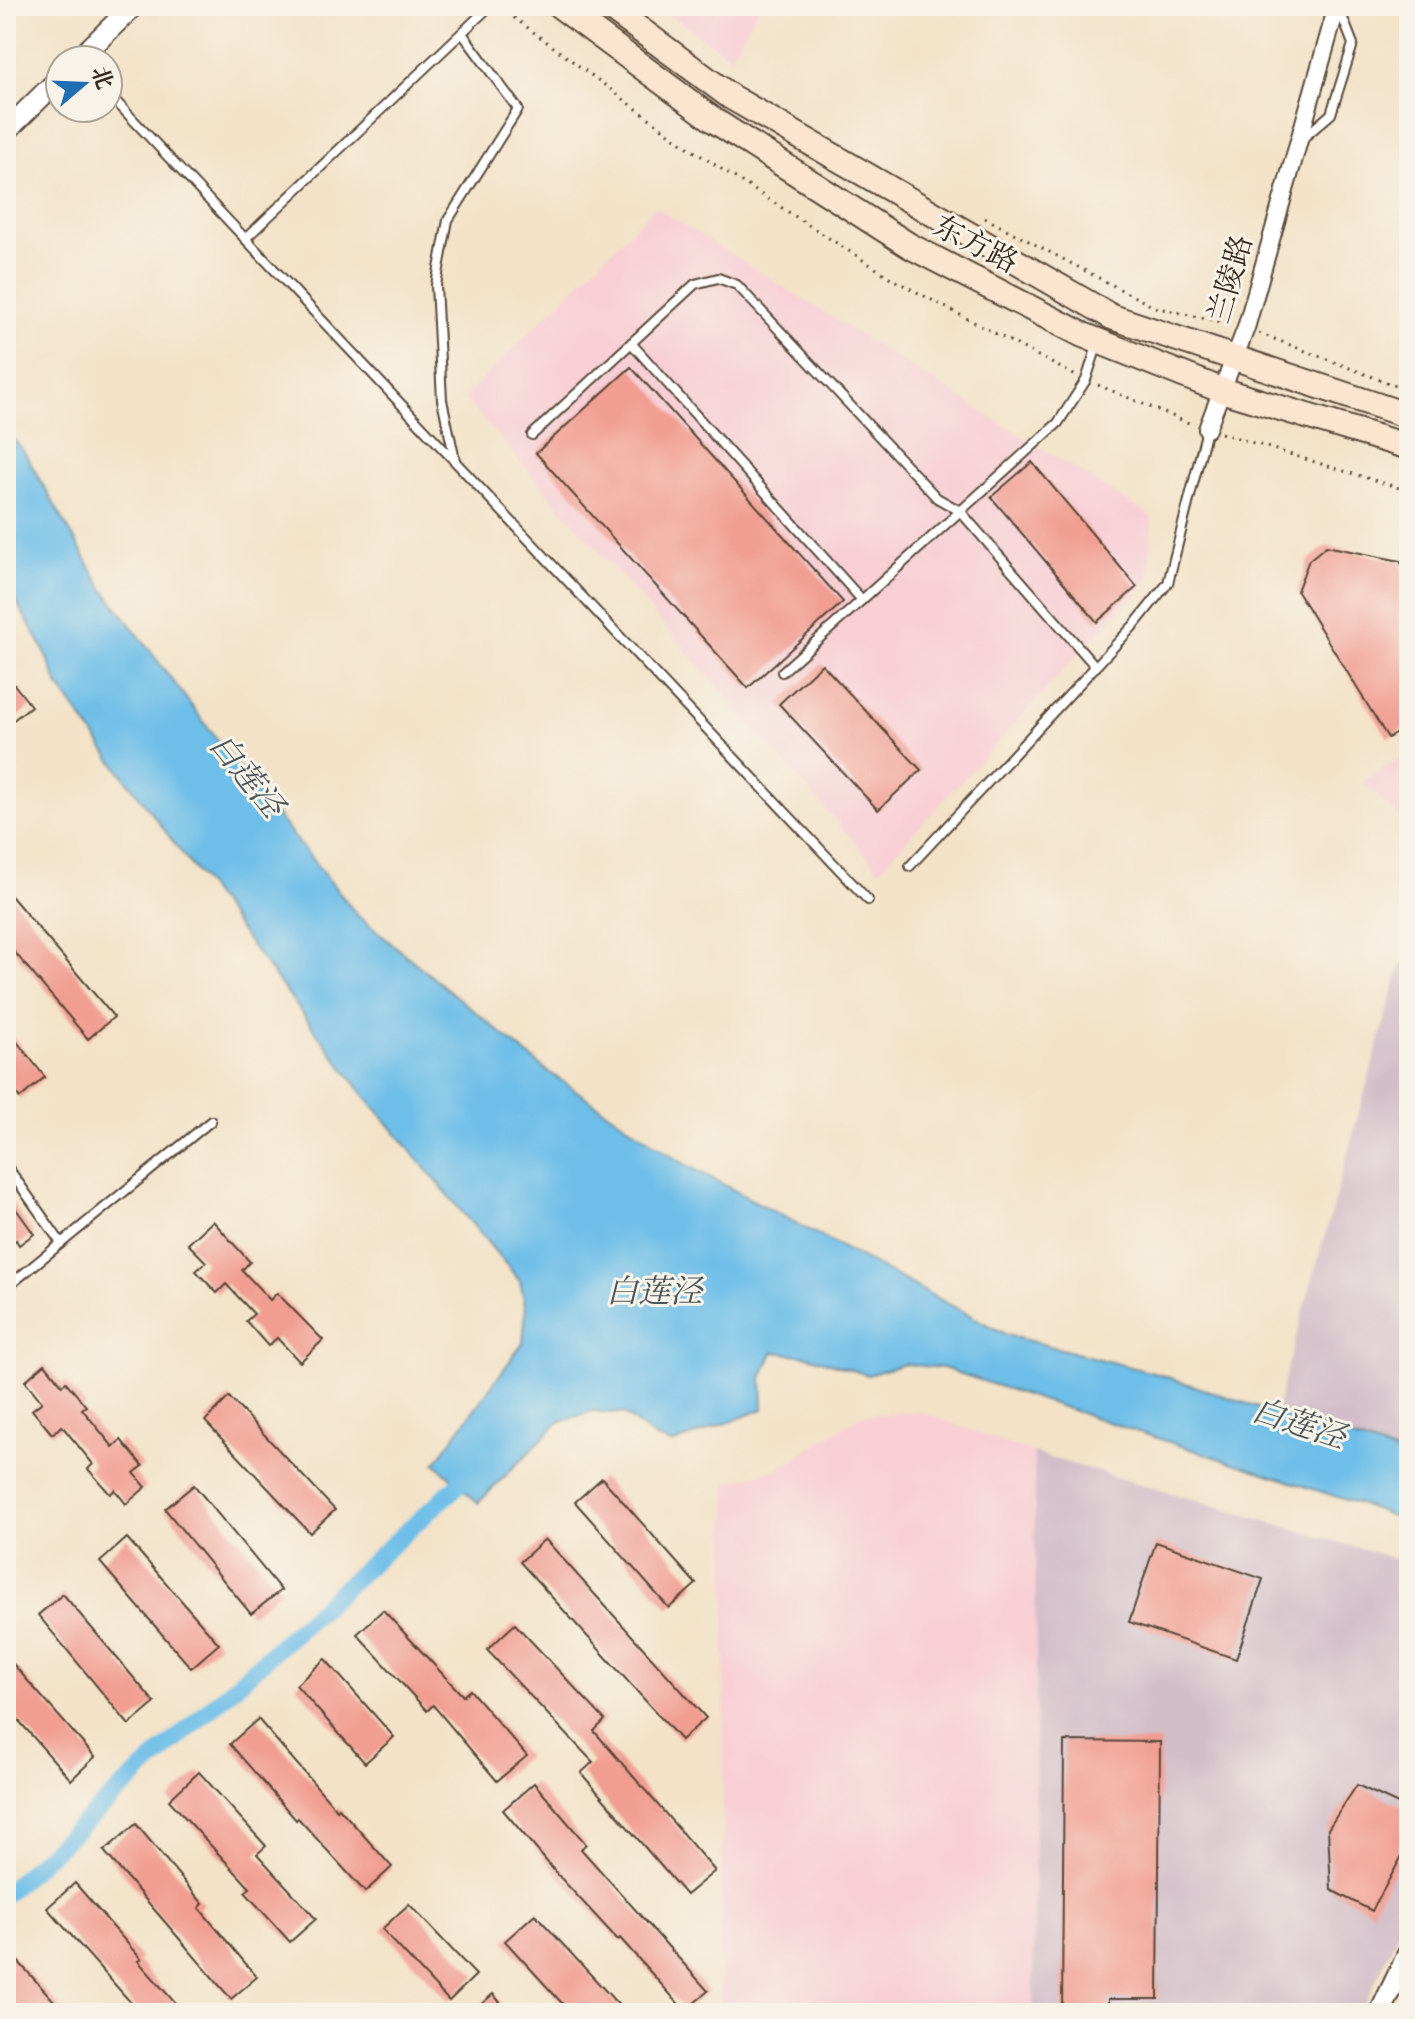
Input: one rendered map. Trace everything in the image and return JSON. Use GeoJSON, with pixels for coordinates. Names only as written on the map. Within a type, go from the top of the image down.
{"type":"FeatureCollection","features":[{"type":"Feature","properties":{"kind":"main road","name":"东方路"},"geometry":{"type":"LineString","coordinates":[[560,6],[715,121],[910,246],[1099,341],[1221,390],[1409,447]]}},
{"type":"Feature","properties":{"kind":"main road","name":"东方路"},"geometry":{"type":"LineString","coordinates":[[608,6],[731,97],[1112,317],[1409,416]]}},
{"type":"Feature","properties":{"kind":"street"},"geometry":{"type":"LineString","coordinates":[[94,44],[133,6]]}},
{"type":"Feature","properties":{"kind":"street","name":"兰陵路"},"geometry":{"type":"LineString","coordinates":[[1207,429],[1246,328],[1337,6]]}},
{"type":"Feature","properties":{"kind":"street"},"geometry":{"type":"LineString","coordinates":[[6,131],[44,94]]}},
{"type":"Feature","properties":{"kind":"street"},"geometry":{"type":"LineString","coordinates":[[1380,2013],[1409,1952]]}},
{"type":"Feature","properties":{"kind":"lane"},"geometry":{"type":"LineString","coordinates":[[245,239],[490,6]]}},
{"type":"Feature","properties":{"kind":"lane","name":"兰陵路"},"geometry":{"type":"LineString","coordinates":[[1298,142],[1331,114],[1353,44],[1337,6]]}},
{"type":"Feature","properties":{"kind":"lane"},"geometry":{"type":"LineString","coordinates":[[455,462],[442,400],[436,285],[448,220],[518,109],[462,33]]}},
{"type":"Feature","properties":{"kind":"lane"},"geometry":{"type":"LineString","coordinates":[[124,110],[868,900]]}},
{"type":"Feature","properties":{"kind":"lane"},"geometry":{"type":"LineString","coordinates":[[532,435],[695,284],[718,278],[737,285],[937,498],[960,511],[1096,667]]}},
{"type":"Feature","properties":{"kind":"lane"},"geometry":{"type":"LineString","coordinates":[[782,672],[1058,423],[1086,380],[1099,341]]}},
{"type":"Feature","properties":{"kind":"lane"},"geometry":{"type":"LineString","coordinates":[[631,343],[862,600]]}},
{"type":"Feature","properties":{"kind":"lane"},"geometry":{"type":"LineString","coordinates":[[910,866],[1096,667],[1168,583],[1207,429]]}},
{"type":"Feature","properties":{"kind":"lane"},"geometry":{"type":"LineString","coordinates":[[6,1288],[211,1121]]}},
{"type":"Feature","properties":{"kind":"lane"},"geometry":{"type":"LineString","coordinates":[[6,1165],[61,1243]]}},
{"type":"Feature","properties":{"kind":"path","name":"东方路"},"geometry":{"type":"LineString","coordinates":[[975,213],[1154,307],[1246,328],[1409,391]]}},
{"type":"Feature","properties":{"kind":"shaded area"},"geometry":{"type":"Polygon","coordinates":[[[657,6],[760,6],[730,57],[657,6]]]}},
{"type":"Feature","properties":{"kind":"shaded area"},"geometry":{"type":"Polygon","coordinates":[[[655,207],[1152,517],[1149,578],[879,870],[464,398],[655,207]]]}},
{"type":"Feature","properties":{"kind":"shaded area"},"geometry":{"type":"Polygon","coordinates":[[[1409,753],[1409,827],[1362,781],[1409,753]]]}},
{"type":"Feature","properties":{"kind":"shaded area"},"geometry":{"type":"Polygon","coordinates":[[[1401,963],[1409,964],[1409,1457],[1275,1413],[1401,963]]]}},
{"type":"Feature","properties":{"kind":"shaded area"},"geometry":{"type":"Polygon","coordinates":[[[920,1412],[1034,1453],[1033,2013],[720,2013],[727,1482],[776,1470],[862,1415],[920,1412]]]}},
{"type":"Feature","properties":{"kind":"shaded area"},"geometry":{"type":"Polygon","coordinates":[[[1034,1453],[1409,1563],[1409,1909],[1361,2013],[1033,2013],[1034,1453]]]}},
{"type":"Feature","properties":{"kind":"water","name":"白莲泾"},"geometry":{"type":"Polygon","coordinates":[[[6,430],[24,452],[102,587],[243,774],[358,916],[546,1070],[679,1161],[1007,1335],[1161,1375],[1409,1457],[1409,1523],[943,1368],[905,1364],[868,1375],[808,1356],[773,1352],[762,1378],[763,1409],[672,1444],[656,1438],[624,1414],[593,1411],[559,1422],[478,1503],[435,1463],[523,1343],[526,1309],[520,1281],[360,1090],[58,685],[43,648],[6,584],[6,430]]]}},
{"type":"Feature","properties":{"kind":"building"},"geometry":{"type":"Polygon","coordinates":[[[631,367],[843,602],[748,688],[536,453],[631,367]]]}},
{"type":"Feature","properties":{"kind":"building"},"geometry":{"type":"Polygon","coordinates":[[[1032,462],[1137,587],[1097,622],[991,497],[1032,462]]]}},
{"type":"Feature","properties":{"kind":"building"},"geometry":{"type":"Polygon","coordinates":[[[1326,546],[1400,561],[1409,578],[1409,726],[1388,738],[1297,591],[1309,560],[1326,546]]]}},
{"type":"Feature","properties":{"kind":"building"},"geometry":{"type":"Polygon","coordinates":[[[822,664],[921,770],[878,810],[779,704],[822,664]]]}},
{"type":"Feature","properties":{"kind":"building"},"geometry":{"type":"Polygon","coordinates":[[[6,674],[31,706],[6,726],[6,674]]]}},
{"type":"Feature","properties":{"kind":"building"},"geometry":{"type":"Polygon","coordinates":[[[6,890],[114,1017],[88,1039],[6,942],[6,890]]]}},
{"type":"Feature","properties":{"kind":"building"},"geometry":{"type":"Polygon","coordinates":[[[6,1028],[45,1077],[20,1098],[6,1081],[6,1028]]]}},
{"type":"Feature","properties":{"kind":"building"},"geometry":{"type":"Polygon","coordinates":[[[6,1195],[34,1234],[19,1245],[16,1240],[6,1247],[6,1195]]]}},
{"type":"Feature","properties":{"kind":"building"},"geometry":{"type":"Polygon","coordinates":[[[213,1221],[250,1262],[242,1270],[270,1300],[277,1293],[323,1340],[300,1362],[277,1338],[268,1346],[246,1321],[254,1314],[226,1284],[217,1293],[196,1271],[206,1262],[188,1244],[213,1221]]]}},
{"type":"Feature","properties":{"kind":"building"},"geometry":{"type":"Polygon","coordinates":[[[45,1364],[62,1385],[66,1382],[86,1406],[82,1409],[113,1447],[121,1440],[143,1466],[134,1473],[146,1487],[126,1504],[115,1490],[110,1494],[88,1469],[93,1464],[62,1426],[52,1434],[32,1410],[42,1402],[25,1381],[45,1364]]]}},
{"type":"Feature","properties":{"kind":"building"},"geometry":{"type":"Polygon","coordinates":[[[229,1397],[335,1510],[310,1533],[205,1421],[229,1397]]]}},
{"type":"Feature","properties":{"kind":"building"},"geometry":{"type":"Polygon","coordinates":[[[602,1478],[696,1584],[669,1608],[575,1502],[602,1478]]]}},
{"type":"Feature","properties":{"kind":"building"},"geometry":{"type":"Polygon","coordinates":[[[194,1485],[281,1590],[251,1614],[165,1509],[194,1485]]]}},
{"type":"Feature","properties":{"kind":"building"},"geometry":{"type":"Polygon","coordinates":[[[127,1538],[219,1644],[191,1668],[100,1562],[127,1538]]]}},
{"type":"Feature","properties":{"kind":"building"},"geometry":{"type":"Polygon","coordinates":[[[545,1539],[706,1718],[681,1740],[520,1562],[545,1539]]]}},
{"type":"Feature","properties":{"kind":"building"},"geometry":{"type":"Polygon","coordinates":[[[1156,1542],[1263,1579],[1236,1659],[1129,1622],[1156,1542]]]}},
{"type":"Feature","properties":{"kind":"building"},"geometry":{"type":"Polygon","coordinates":[[[63,1594],[155,1703],[129,1725],[38,1615],[63,1594]]]}},
{"type":"Feature","properties":{"kind":"building"},"geometry":{"type":"Polygon","coordinates":[[[383,1610],[463,1696],[470,1690],[527,1756],[497,1781],[433,1705],[427,1711],[357,1634],[383,1610]]]}},
{"type":"Feature","properties":{"kind":"building"},"geometry":{"type":"Polygon","coordinates":[[[515,1624],[605,1720],[594,1731],[715,1871],[686,1895],[581,1773],[593,1762],[487,1650],[515,1624]]]}},
{"type":"Feature","properties":{"kind":"building"},"geometry":{"type":"Polygon","coordinates":[[[6,1656],[95,1757],[71,1780],[6,1706],[6,1656]]]}},
{"type":"Feature","properties":{"kind":"building"},"geometry":{"type":"Polygon","coordinates":[[[325,1659],[394,1737],[365,1763],[296,1685],[325,1659]]]}},
{"type":"Feature","properties":{"kind":"building"},"geometry":{"type":"Polygon","coordinates":[[[258,1719],[337,1810],[339,1808],[392,1867],[365,1892],[298,1818],[296,1820],[230,1744],[258,1719]]]}},
{"type":"Feature","properties":{"kind":"building"},"geometry":{"type":"Polygon","coordinates":[[[1064,1741],[1160,1742],[1158,1999],[1108,1999],[1108,2013],[1062,2013],[1064,1741]]]}},
{"type":"Feature","properties":{"kind":"building"},"geometry":{"type":"Polygon","coordinates":[[[199,1772],[266,1846],[257,1854],[316,1919],[290,1942],[245,1892],[250,1888],[169,1800],[199,1772]]]}},
{"type":"Feature","properties":{"kind":"building"},"geometry":{"type":"Polygon","coordinates":[[[534,1783],[586,1844],[581,1849],[708,1991],[685,2011],[559,1876],[503,1810],[534,1783]]]}},
{"type":"Feature","properties":{"kind":"building"},"geometry":{"type":"Polygon","coordinates":[[[1357,1785],[1409,1809],[1409,1843],[1372,1911],[1331,1890],[1328,1829],[1357,1785]]]}},
{"type":"Feature","properties":{"kind":"building"},"geometry":{"type":"Polygon","coordinates":[[[136,1824],[203,1904],[199,1908],[257,1977],[231,1999],[104,1851],[136,1824]]]}},
{"type":"Feature","properties":{"kind":"building"},"geometry":{"type":"Polygon","coordinates":[[[75,1883],[184,2013],[140,2013],[47,1908],[75,1883]]]}},
{"type":"Feature","properties":{"kind":"building"},"geometry":{"type":"Polygon","coordinates":[[[409,1904],[476,1975],[449,2001],[382,1929],[409,1904]]]}},
{"type":"Feature","properties":{"kind":"building"},"geometry":{"type":"Polygon","coordinates":[[[535,1914],[626,2013],[571,2013],[505,1941],[535,1914]]]}},
{"type":"Feature","properties":{"kind":"building"},"geometry":{"type":"Polygon","coordinates":[[[6,1948],[65,2013],[23,2013],[6,1994],[6,1948]]]}},
{"type":"Feature","properties":{"kind":"building"},"geometry":{"type":"Polygon","coordinates":[[[493,1994],[509,2013],[471,2013],[493,1994]]]}},
{"type":"Feature","properties":{"kind":"waterway"},"geometry":{"type":"LineString","coordinates":[[6,1893],[477,1468]]}}]}
